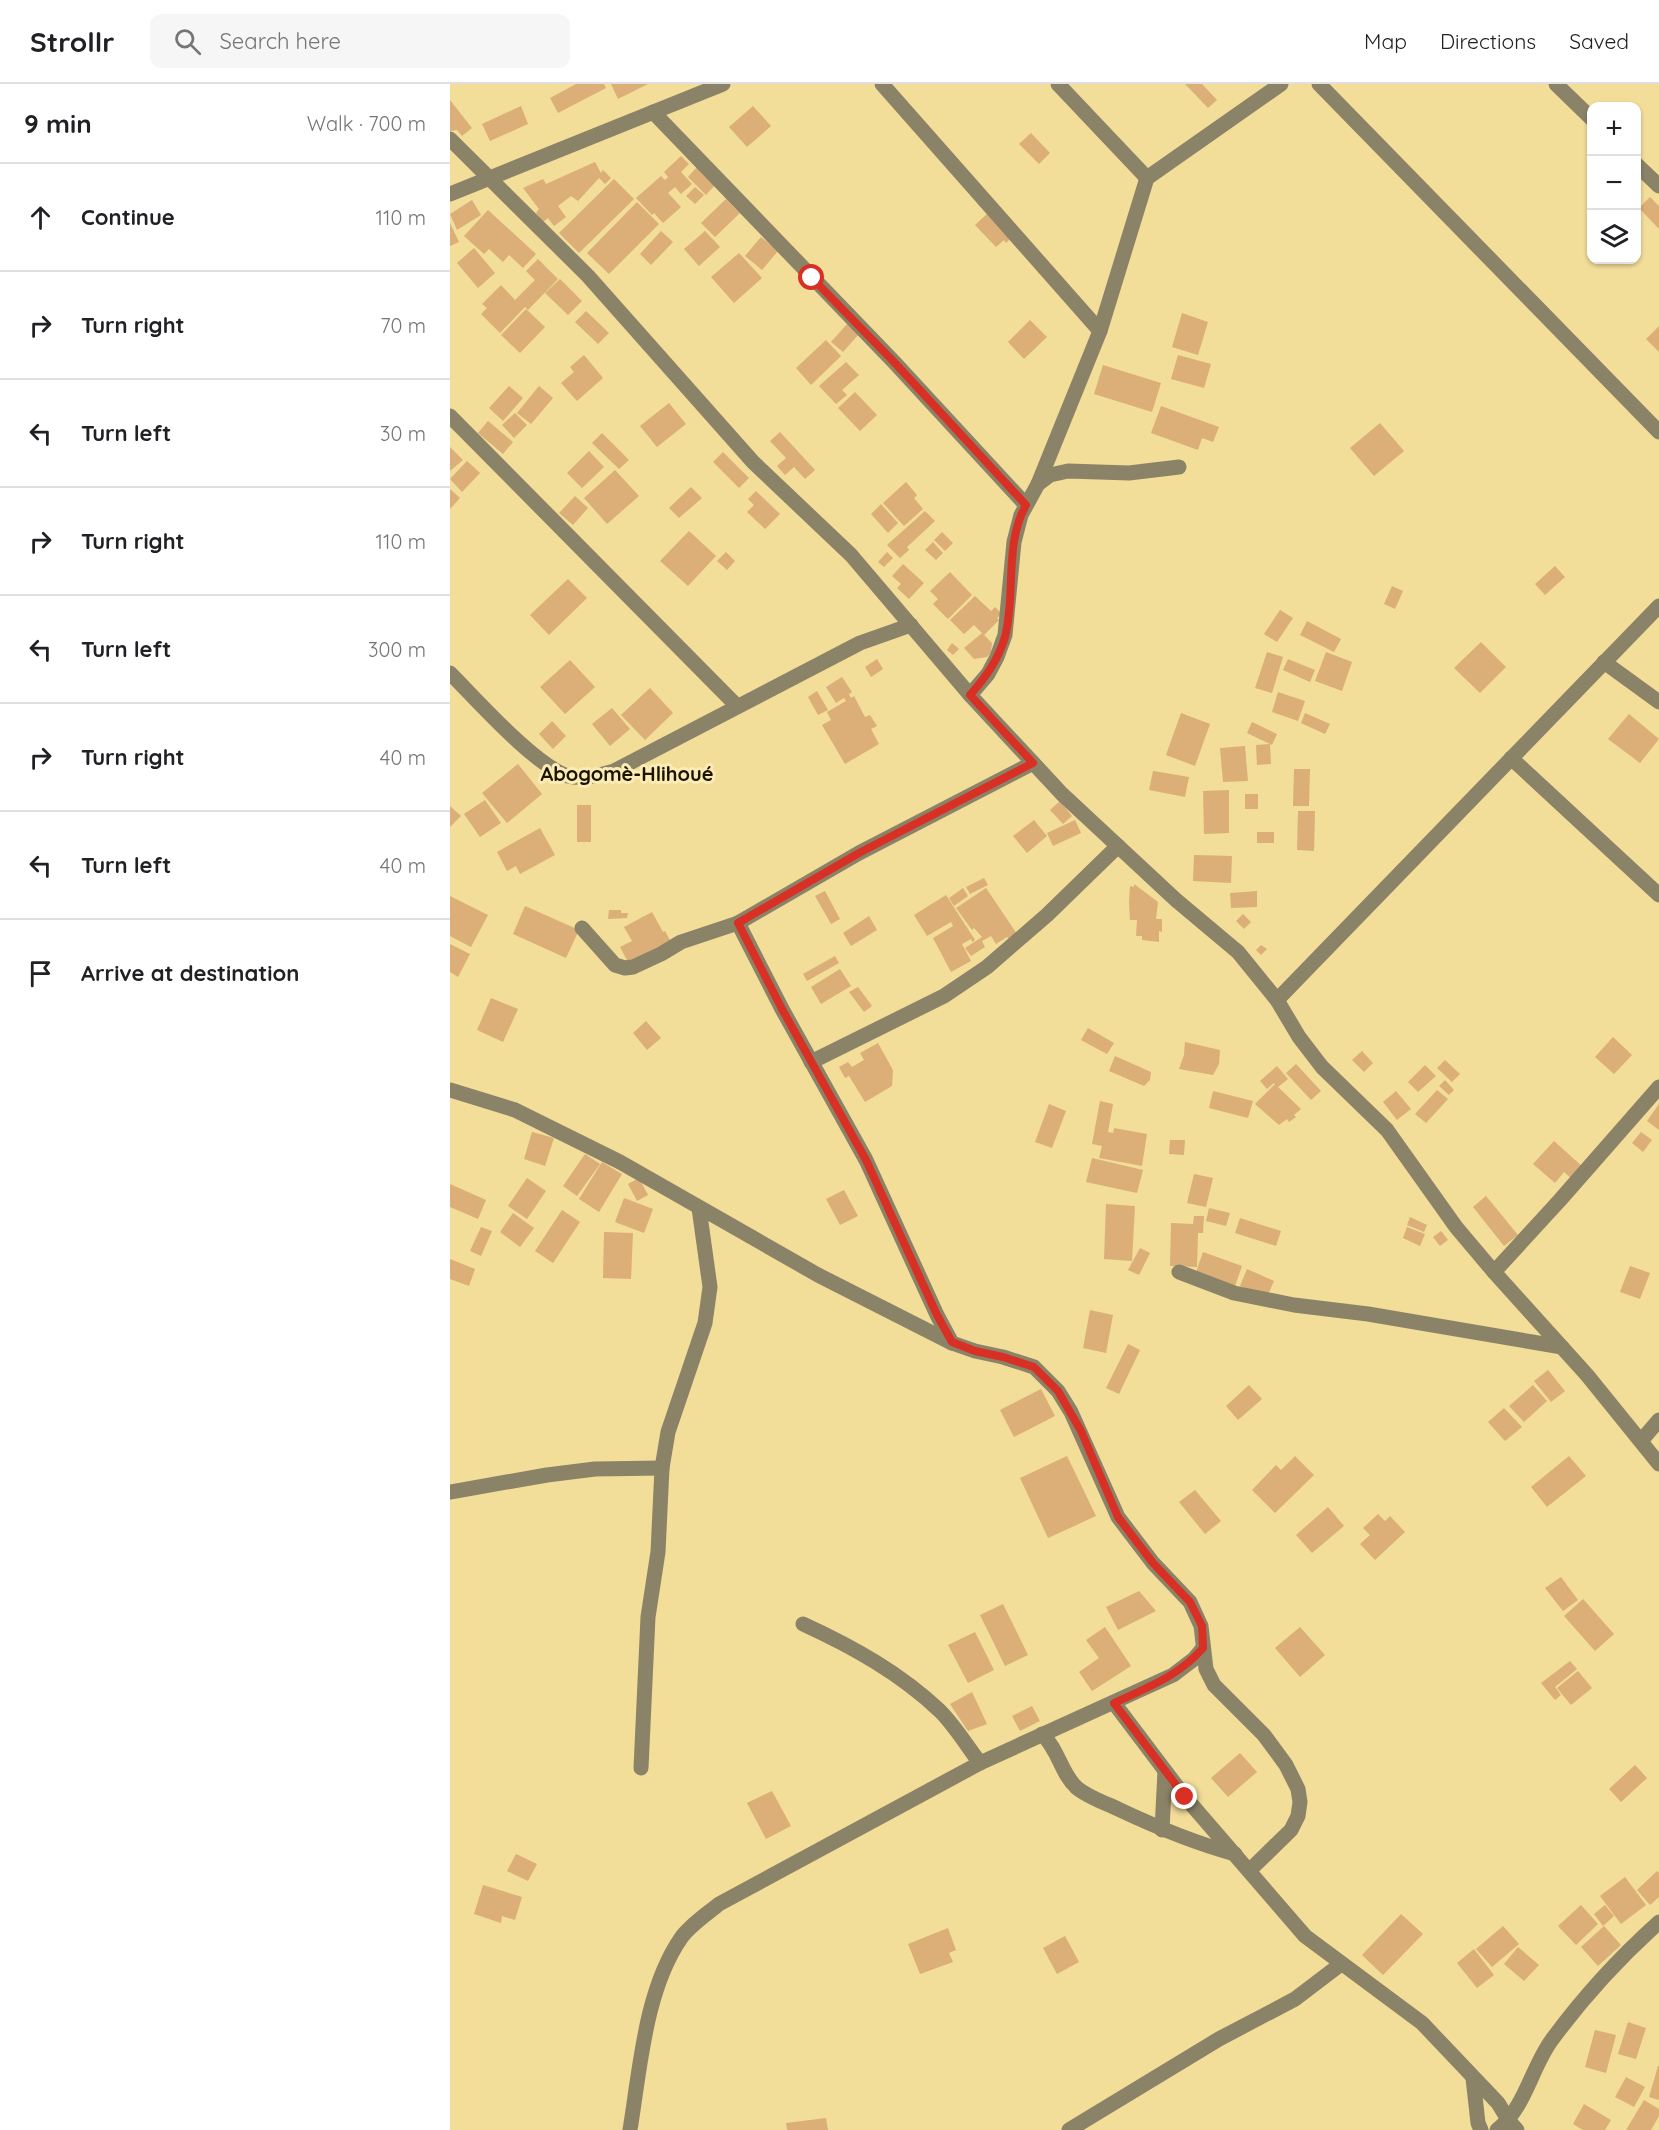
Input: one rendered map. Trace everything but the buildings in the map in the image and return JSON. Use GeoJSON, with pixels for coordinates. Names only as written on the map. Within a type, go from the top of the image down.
{"type":"FeatureCollection","features":[{"type":"Feature","properties":{"kind":"street"},"geometry":{"type":"LineString","coordinates":[[450,194],[723,84]]}},
{"type":"Feature","properties":{"kind":"street"},"geometry":{"type":"LineString","coordinates":[[882,84],[1100,331]]}},
{"type":"Feature","properties":{"kind":"street"},"geometry":{"type":"LineString","coordinates":[[1058,84],[1147,178]]}},
{"type":"Feature","properties":{"kind":"street"},"geometry":{"type":"LineString","coordinates":[[970,695],[988,674],[1005,635],[1014,542],[1021,514],[1038,484],[1100,331],[1147,178],[1281,84]]}},
{"type":"Feature","properties":{"kind":"street"},"geometry":{"type":"LineString","coordinates":[[1319,84],[1659,432]]}},
{"type":"Feature","properties":{"kind":"street"},"geometry":{"type":"LineString","coordinates":[[1556,84],[1587,114]]}},
{"type":"Feature","properties":{"kind":"street"},"geometry":{"type":"LineString","coordinates":[[653,112],[894,362],[1026,505]]}},
{"type":"Feature","properties":{"kind":"street"},"geometry":{"type":"LineString","coordinates":[[450,139],[588,276],[753,462],[851,555],[970,695],[1062,794],[1176,900],[1238,952],[1277,1000],[1299,1037],[1322,1067],[1387,1130],[1456,1227],[1587,1375],[1659,1464]]}},
{"type":"Feature","properties":{"kind":"street"},"geometry":{"type":"LineString","coordinates":[[1641,169],[1659,186]]}},
{"type":"Feature","properties":{"kind":"street"},"geometry":{"type":"LineString","coordinates":[[450,416],[737,706]]}},
{"type":"Feature","properties":{"kind":"street"},"geometry":{"type":"LineString","coordinates":[[1038,484],[1050,475],[1068,471],[1129,473],[1179,467]]}},
{"type":"Feature","properties":{"kind":"street"},"geometry":{"type":"LineString","coordinates":[[1277,1000],[1659,606]]}},
{"type":"Feature","properties":{"kind":"street"},"geometry":{"type":"LineString","coordinates":[[450,673],[512,735],[553,770],[570,776],[589,777],[614,771],[860,643],[911,625]]}},
{"type":"Feature","properties":{"kind":"street"},"geometry":{"type":"LineString","coordinates":[[1604,662],[1659,702]]}},
{"type":"Feature","properties":{"kind":"street"},"geometry":{"type":"LineString","coordinates":[[1511,758],[1659,895]]}},
{"type":"Feature","properties":{"kind":"street"},"geometry":{"type":"LineString","coordinates":[[582,928],[615,965],[625,968],[633,966],[681,942],[738,923],[859,853],[1033,763]]}},
{"type":"Feature","properties":{"kind":"street"},"geometry":{"type":"LineString","coordinates":[[811,1062],[944,996],[987,967],[1047,915],[1118,846]]}},
{"type":"Feature","properties":{"kind":"street"},"geometry":{"type":"LineString","coordinates":[[738,923],[782,1009],[866,1160],[937,1315],[952,1342]]}},
{"type":"Feature","properties":{"kind":"street"},"geometry":{"type":"LineString","coordinates":[[1494,1272],[1659,1087]]}},
{"type":"Feature","properties":{"kind":"street"},"geometry":{"type":"LineString","coordinates":[[450,1090],[515,1110],[620,1162],[818,1275],[952,1342],[975,1351],[1034,1367],[1058,1391],[1081,1431],[1118,1517],[1153,1563],[1190,1602],[1202,1626],[1206,1669],[1214,1685],[1264,1735],[1286,1765],[1298,1789],[1300,1802],[1298,1816],[1291,1830],[1250,1870]]}},
{"type":"Feature","properties":{"kind":"street"},"geometry":{"type":"LineString","coordinates":[[641,1768],[648,1617],[658,1552],[662,1468],[668,1432],[705,1323],[710,1287],[699,1208]]}},
{"type":"Feature","properties":{"kind":"street"},"geometry":{"type":"LineString","coordinates":[[1179,1272],[1234,1293],[1294,1305],[1368,1314],[1562,1347]]}},
{"type":"Feature","properties":{"kind":"street"},"geometry":{"type":"LineString","coordinates":[[1641,1441],[1659,1420]]}},
{"type":"Feature","properties":{"kind":"street"},"geometry":{"type":"LineString","coordinates":[[450,1492],[595,1469],[662,1468]]}},
{"type":"Feature","properties":{"kind":"street"},"geometry":{"type":"LineString","coordinates":[[804,1624],[849,1645],[900,1677],[941,1713],[980,1763]]}},
{"type":"Feature","properties":{"kind":"street"},"geometry":{"type":"LineString","coordinates":[[630,2130],[646,2028],[665,1965],[682,1936],[719,1904],[980,1763],[1173,1675],[1194,1659],[1203,1648]]}},
{"type":"Feature","properties":{"kind":"street"},"geometry":{"type":"LineString","coordinates":[[1114,1703],[1185,1797],[1305,1936],[1422,2023],[1498,2103],[1507,2127]]}},
{"type":"Feature","properties":{"kind":"street"},"geometry":{"type":"LineString","coordinates":[[1042,1734],[1051,1743],[1068,1776],[1078,1788],[1162,1830],[1235,1854]]}},
{"type":"Feature","properties":{"kind":"street"},"geometry":{"type":"LineString","coordinates":[[1162,1830],[1165,1771]]}},
{"type":"Feature","properties":{"kind":"street"},"geometry":{"type":"LineString","coordinates":[[1507,2127],[1550,2043],[1603,1977],[1659,1922]]}},
{"type":"Feature","properties":{"kind":"street"},"geometry":{"type":"LineString","coordinates":[[1069,2130],[1220,2039],[1295,1999],[1341,1964]]}},
{"type":"Feature","properties":{"kind":"street"},"geometry":{"type":"LineString","coordinates":[[1473,2078],[1475,2107],[1481,2130]]}},
{"type":"Feature","properties":{"kind":"district","name":"Abogomè-Hlihoué"},"geometry":{"type":"Point","coordinates":[627,773]}},
{"type":"Feature","properties":{"kind":"route"},"geometry":{"type":"LineString","coordinates":[[812,278],[894,362],[1026,505],[1021,514],[1014,542],[1005,635],[988,674],[970,695],[1033,763],[859,853],[738,923],[782,1009],[866,1160],[937,1315],[952,1342],[975,1351],[1034,1367],[1058,1391],[1081,1431],[1118,1517],[1153,1563],[1190,1602],[1202,1626],[1203,1648],[1194,1659],[1173,1675],[1114,1703],[1185,1797]]}}]}
